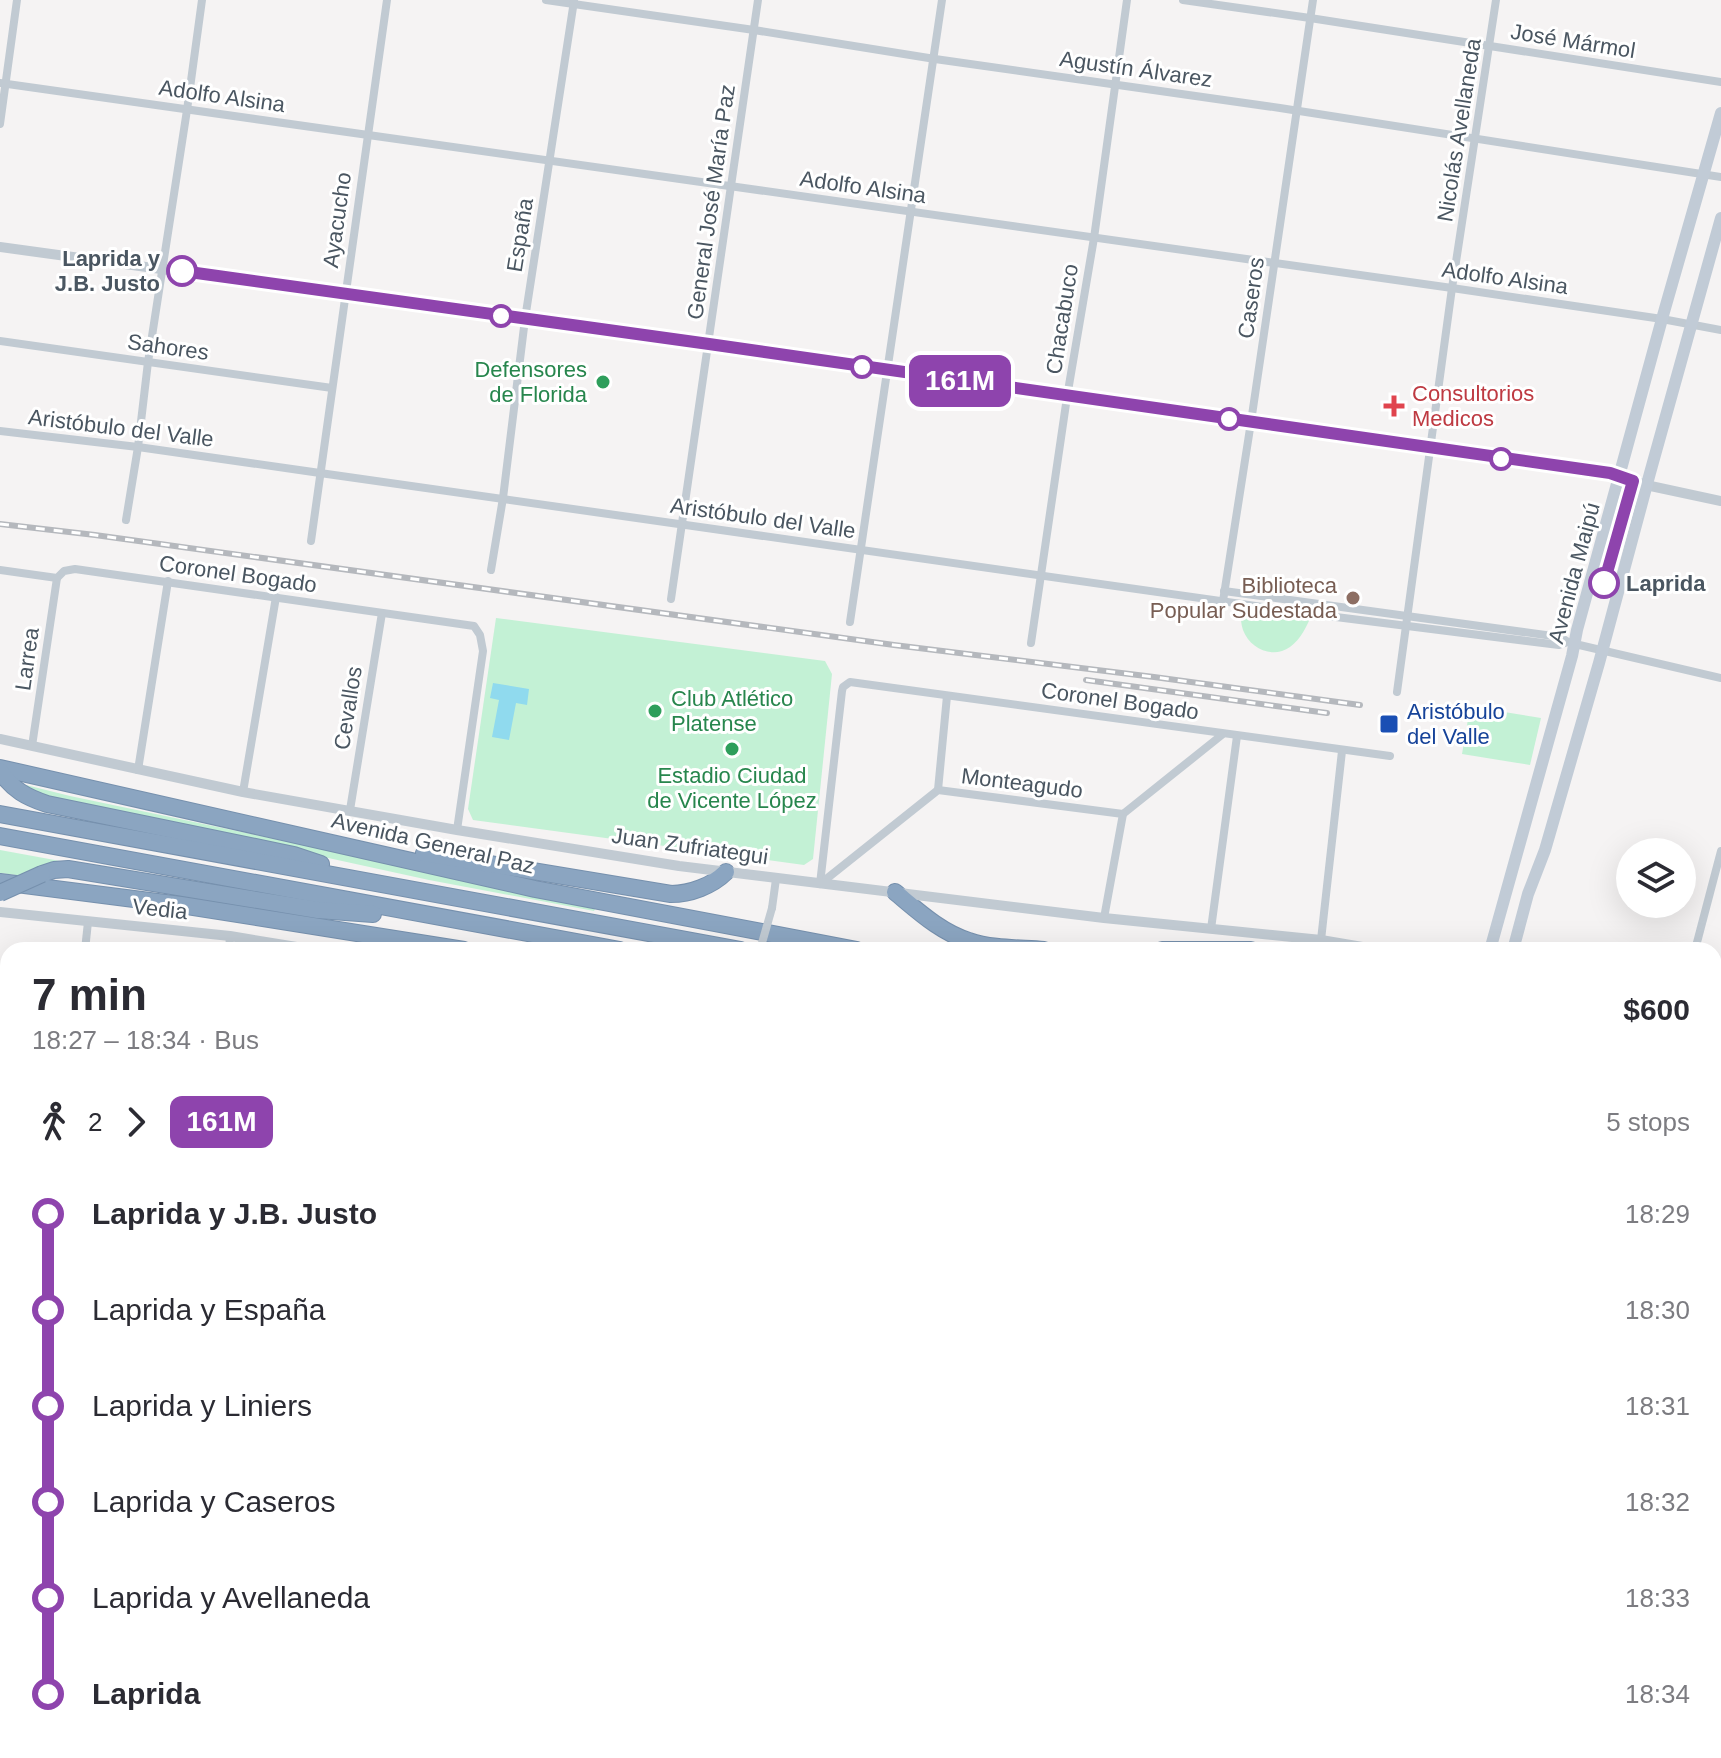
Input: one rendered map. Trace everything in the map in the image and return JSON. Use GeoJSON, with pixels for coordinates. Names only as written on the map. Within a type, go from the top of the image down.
{"type":"FeatureCollection","features":[{"type":"Feature","properties":{"kind":"highway","name":"Avenida General Paz"},"geometry":{"type":"LineString","coordinates":[[3,774],[336,843],[535,889],[815,942]]}},
{"type":"Feature","properties":{"kind":"highway"},"geometry":{"type":"LineString","coordinates":[[3,774],[22,794],[47,804],[294,855],[379,883]]}},
{"type":"Feature","properties":{"kind":"highway","name":"Avenida General Paz"},"geometry":{"type":"LineString","coordinates":[[0,814],[698,942]]}},
{"type":"Feature","properties":{"kind":"highway"},"geometry":{"type":"LineString","coordinates":[[0,836],[576,942]]}},
{"type":"Feature","properties":{"kind":"highway"},"geometry":{"type":"LineString","coordinates":[[336,843],[420,852],[671,894],[692,891],[716,881],[726,872]]}},
{"type":"Feature","properties":{"kind":"highway"},"geometry":{"type":"LineString","coordinates":[[0,893],[42,874],[68,869],[318,910],[449,919]]}},
{"type":"Feature","properties":{"kind":"highway"},"geometry":{"type":"LineString","coordinates":[[0,882],[181,905],[415,942]]}},
{"type":"Feature","properties":{"kind":"highway"},"geometry":{"type":"LineString","coordinates":[[895,892],[937,926],[970,942]]}},
{"type":"Feature","properties":{"kind":"highway"},"geometry":{"type":"LineString","coordinates":[[317,926],[372,942]]}},
{"type":"Feature","properties":{"kind":"main road","name":"Avenida Maipú"},"geometry":{"type":"LineString","coordinates":[[1492,942],[1571,643],[1721,113]]}},
{"type":"Feature","properties":{"kind":"main road"},"geometry":{"type":"LineString","coordinates":[[1515,942],[1602,651],[1721,218]]}},
{"type":"Feature","properties":{"kind":"street"},"geometry":{"type":"LineString","coordinates":[[0,124],[3,84],[17,0]]}},
{"type":"Feature","properties":{"kind":"street"},"geometry":{"type":"LineString","coordinates":[[126,520],[202,0]]}},
{"type":"Feature","properties":{"kind":"street","name":"Ayacucho"},"geometry":{"type":"LineString","coordinates":[[311,541],[387,0]]}},
{"type":"Feature","properties":{"kind":"street","name":"Agustín Álvarez"},"geometry":{"type":"LineString","coordinates":[[546,0],[1297,110],[1721,177]]}},
{"type":"Feature","properties":{"kind":"street","name":"General José María Paz"},"geometry":{"type":"LineString","coordinates":[[671,599],[758,0]]}},
{"type":"Feature","properties":{"kind":"street"},"geometry":{"type":"LineString","coordinates":[[850,622],[942,0]]}},
{"type":"Feature","properties":{"kind":"street","name":"Chacabuco"},"geometry":{"type":"LineString","coordinates":[[1031,643],[1094,238],[1127,0]]}},
{"type":"Feature","properties":{"kind":"street","name":"José Mármol"},"geometry":{"type":"LineString","coordinates":[[1183,0],[1721,82]]}},
{"type":"Feature","properties":{"kind":"street","name":"Caseros"},"geometry":{"type":"LineString","coordinates":[[1223,596],[1313,0]]}},
{"type":"Feature","properties":{"kind":"street","name":"Nicolás Avellaneda"},"geometry":{"type":"LineString","coordinates":[[1397,692],[1452,288],[1496,0]]}},
{"type":"Feature","properties":{"kind":"street","name":"España"},"geometry":{"type":"LineString","coordinates":[[491,570],[525,319],[574,2]]}},
{"type":"Feature","properties":{"kind":"street","name":"Adolfo Alsina"},"geometry":{"type":"LineString","coordinates":[[3,84],[1452,288],[1721,330]]}},
{"type":"Feature","properties":{"kind":"street"},"geometry":{"type":"LineString","coordinates":[[0,247],[709,344],[1610,473],[1646,485],[1721,501]]}},
{"type":"Feature","properties":{"kind":"street","name":"Sahores"},"geometry":{"type":"LineString","coordinates":[[0,341],[332,388]]}},
{"type":"Feature","properties":{"kind":"street","name":"Aristóbulo del Valle"},"geometry":{"type":"LineString","coordinates":[[0,431],[138,447],[1042,575],[1223,596],[1312,614],[1407,620],[1559,645],[1571,643],[1721,678]]}},
{"type":"Feature","properties":{"kind":"street","name":"Coronel Bogado"},"geometry":{"type":"LineString","coordinates":[[0,570],[57,578],[70,569],[474,626],[480,635],[483,651],[457,830]]}},
{"type":"Feature","properties":{"kind":"street","name":"Larrea"},"geometry":{"type":"LineString","coordinates":[[32,746],[57,578]]}},
{"type":"Feature","properties":{"kind":"street"},"geometry":{"type":"LineString","coordinates":[[138,770],[168,581]]}},
{"type":"Feature","properties":{"kind":"street"},"geometry":{"type":"LineString","coordinates":[[243,792],[276,597]]}},
{"type":"Feature","properties":{"kind":"street","name":"Cevallos"},"geometry":{"type":"LineString","coordinates":[[350,810],[382,613]]}},
{"type":"Feature","properties":{"kind":"street","name":"Coronel Bogado"},"geometry":{"type":"LineString","coordinates":[[820,884],[842,691],[850,682],[1390,756]]}},
{"type":"Feature","properties":{"kind":"street"},"geometry":{"type":"LineString","coordinates":[[938,790],[947,696]]}},
{"type":"Feature","properties":{"kind":"street"},"geometry":{"type":"LineString","coordinates":[[1104,918],[1123,814],[1223,734]]}},
{"type":"Feature","properties":{"kind":"street"},"geometry":{"type":"LineString","coordinates":[[1211,929],[1237,736]]}},
{"type":"Feature","properties":{"kind":"street","name":"Juan Zufriategui"},"geometry":{"type":"LineString","coordinates":[[0,739],[243,792],[457,830],[726,872],[1333,942]]}},
{"type":"Feature","properties":{"kind":"street"},"geometry":{"type":"LineString","coordinates":[[1321,940],[1342,751]]}},
{"type":"Feature","properties":{"kind":"street","name":"Monteagudo"},"geometry":{"type":"LineString","coordinates":[[820,884],[938,790],[1123,814]]}},
{"type":"Feature","properties":{"kind":"street"},"geometry":{"type":"LineString","coordinates":[[1697,942],[1721,854]]}},
{"type":"Feature","properties":{"kind":"street"},"geometry":{"type":"LineString","coordinates":[[762,942],[776,879]]}},
{"type":"Feature","properties":{"kind":"street","name":"Vedia"},"geometry":{"type":"LineString","coordinates":[[0,912],[266,942]]}},
{"type":"Feature","properties":{"kind":"street"},"geometry":{"type":"LineString","coordinates":[[86,942],[88,922]]}},
{"type":"Feature","properties":{"kind":"street"},"geometry":{"type":"LineString","coordinates":[[230,936],[230,942]]}},
{"type":"Feature","properties":{"kind":"green space"},"geometry":{"type":"Polygon","coordinates":[[[1241,604],[1312,614],[1294,644],[1270,652],[1256,647],[1246,637],[1241,623],[1241,604]]]}},
{"type":"Feature","properties":{"kind":"green space","name":"Club Atlético Platense"},"geometry":{"type":"Polygon","coordinates":[[[496,618],[825,661],[832,674],[813,859],[804,865],[473,820],[468,809],[496,618]]]}},
{"type":"Feature","properties":{"kind":"green space"},"geometry":{"type":"Polygon","coordinates":[[[1470,708],[1541,718],[1530,765],[1462,754],[1470,708]]]}},
{"type":"Feature","properties":{"kind":"green space"},"geometry":{"type":"Polygon","coordinates":[[[18,783],[595,909],[429,880],[71,802],[33,792],[18,783]]]}},
{"type":"Feature","properties":{"kind":"green space"},"geometry":{"type":"Polygon","coordinates":[[[0,850],[82,865],[24,876],[0,873],[0,850]]]}},
{"type":"Feature","properties":{"kind":"water"},"geometry":{"type":"Polygon","coordinates":[[[493,683],[529,689],[527,705],[516,703],[509,740],[492,737],[499,700],[490,698],[493,683]]]}},
{"type":"Feature","properties":{"kind":"railway"},"geometry":{"type":"LineString","coordinates":[[0,524],[1360,705]]}},
{"type":"Feature","properties":{"kind":"railway"},"geometry":{"type":"LineString","coordinates":[[1086,680],[1327,713]]}},
{"type":"Feature","properties":{"kind":"bus line","name":"161M"},"geometry":{"type":"LineString","coordinates":[[182,271],[1610,473],[1633,481],[1604,583]]}},
{"type":"Feature","properties":{"kind":"place","name":"Laprida y J.B. Justo"},"geometry":{"type":"Point","coordinates":[182,271]}},
{"type":"Feature","properties":{"kind":"place","name":"Defensores de Florida"},"geometry":{"type":"Point","coordinates":[603,382]}},
{"type":"Feature","properties":{"kind":"place","name":"Consultorios Medicos"},"geometry":{"type":"Point","coordinates":[1394,406]}},
{"type":"Feature","properties":{"kind":"place","name":"Laprida"},"geometry":{"type":"Point","coordinates":[1604,583]}},
{"type":"Feature","properties":{"kind":"place","name":"Biblioteca Popular Sudestada"},"geometry":{"type":"Point","coordinates":[1353,598]}},
{"type":"Feature","properties":{"kind":"place","name":"Club Atlético Platense"},"geometry":{"type":"Point","coordinates":[655,711]}},
{"type":"Feature","properties":{"kind":"place","name":"Aristóbulo del Valle"},"geometry":{"type":"Point","coordinates":[1389,724]}},
{"type":"Feature","properties":{"kind":"place","name":"Estadio Ciudad de Vicente López"},"geometry":{"type":"Point","coordinates":[732,749]}}]}
